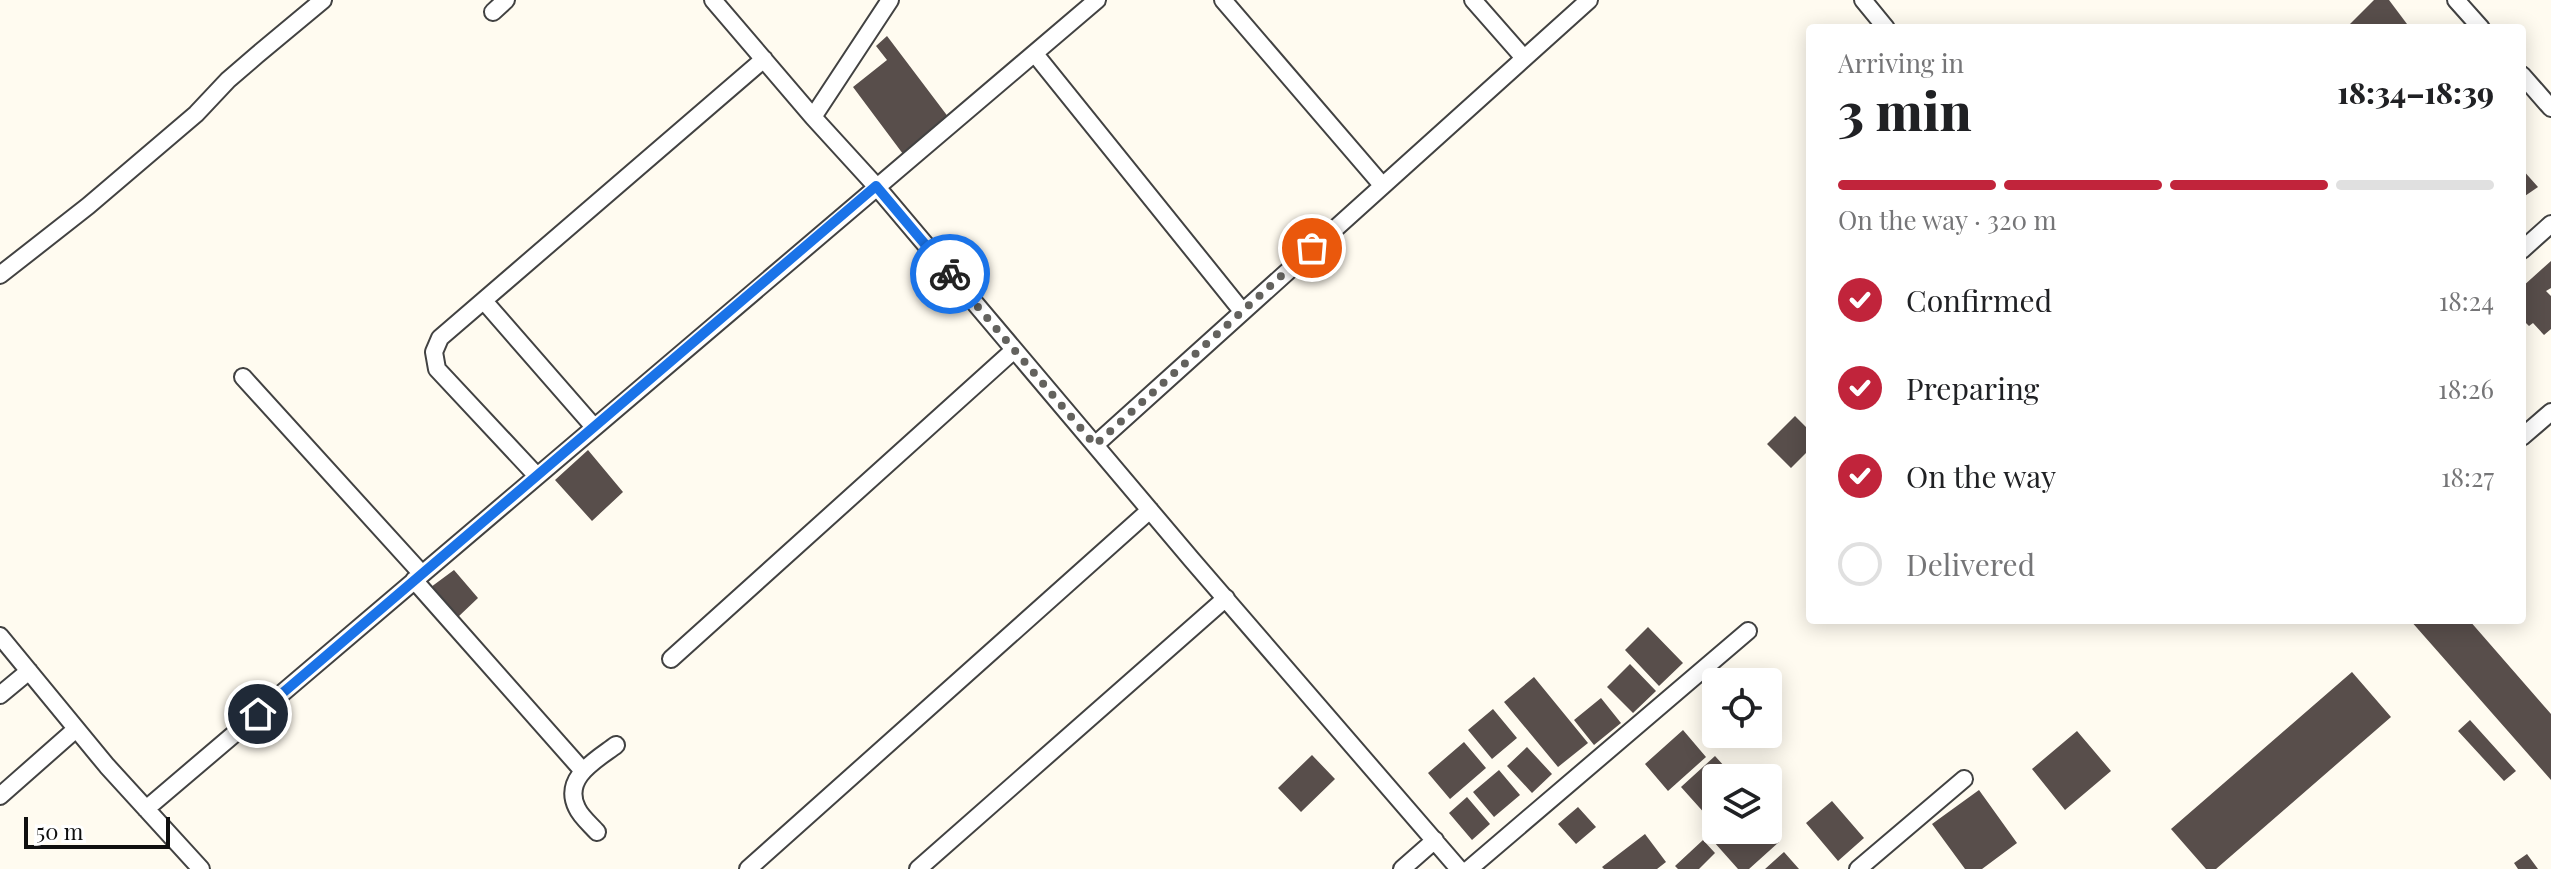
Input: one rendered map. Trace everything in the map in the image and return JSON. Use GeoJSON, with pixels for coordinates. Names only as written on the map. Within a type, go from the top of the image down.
{"type":"FeatureCollection","features":[{"type":"Feature","properties":{"kind":"street"},"geometry":{"type":"LineString","coordinates":[[0,275],[88,206],[196,114],[247,63],[323,0]]}},
{"type":"Feature","properties":{"kind":"street"},"geometry":{"type":"LineString","coordinates":[[493,12],[506,0]]}},
{"type":"Feature","properties":{"kind":"street"},"geometry":{"type":"LineString","coordinates":[[713,0],[876,186],[1459,869]]}},
{"type":"Feature","properties":{"kind":"street"},"geometry":{"type":"LineString","coordinates":[[813,117],[890,0]]}},
{"type":"Feature","properties":{"kind":"street"},"geometry":{"type":"LineString","coordinates":[[146,809],[1097,0]]}},
{"type":"Feature","properties":{"kind":"street"},"geometry":{"type":"LineString","coordinates":[[1223,0],[1382,185]]}},
{"type":"Feature","properties":{"kind":"street"},"geometry":{"type":"LineString","coordinates":[[1473,0],[1524,58]]}},
{"type":"Feature","properties":{"kind":"street"},"geometry":{"type":"LineString","coordinates":[[1095,445],[1589,0]]}},
{"type":"Feature","properties":{"kind":"street"},"geometry":{"type":"LineString","coordinates":[[1863,0],[1883,24]]}},
{"type":"Feature","properties":{"kind":"street"},"geometry":{"type":"LineString","coordinates":[[2456,0],[2477,24]]}},
{"type":"Feature","properties":{"kind":"street"},"geometry":{"type":"LineString","coordinates":[[1035,54],[1242,311]]}},
{"type":"Feature","properties":{"kind":"street"},"geometry":{"type":"LineString","coordinates":[[537,476],[437,369],[434,352],[440,338],[764,59]]}},
{"type":"Feature","properties":{"kind":"street"},"geometry":{"type":"LineString","coordinates":[[2526,80],[2551,108]]}},
{"type":"Feature","properties":{"kind":"street"},"geometry":{"type":"LineString","coordinates":[[2526,246],[2551,224]]}},
{"type":"Feature","properties":{"kind":"street"},"geometry":{"type":"LineString","coordinates":[[484,301],[594,427]]}},
{"type":"Feature","properties":{"kind":"street"},"geometry":{"type":"LineString","coordinates":[[671,659],[1014,350]]}},
{"type":"Feature","properties":{"kind":"street"},"geometry":{"type":"LineString","coordinates":[[243,377],[583,771]]}},
{"type":"Feature","properties":{"kind":"street"},"geometry":{"type":"LineString","coordinates":[[2526,434],[2551,412]]}},
{"type":"Feature","properties":{"kind":"street"},"geometry":{"type":"LineString","coordinates":[[748,869],[1150,510]]}},
{"type":"Feature","properties":{"kind":"street"},"geometry":{"type":"LineString","coordinates":[[918,869],[1226,598]]}},
{"type":"Feature","properties":{"kind":"street"},"geometry":{"type":"LineString","coordinates":[[1469,869],[1748,631]]}},
{"type":"Feature","properties":{"kind":"street"},"geometry":{"type":"LineString","coordinates":[[0,636],[76,729],[201,869]]}},
{"type":"Feature","properties":{"kind":"street"},"geometry":{"type":"LineString","coordinates":[[0,695],[29,671]]}},
{"type":"Feature","properties":{"kind":"street"},"geometry":{"type":"LineString","coordinates":[[0,796],[76,729]]}},
{"type":"Feature","properties":{"kind":"street"},"geometry":{"type":"LineString","coordinates":[[597,832],[577,809],[573,796],[575,782],[583,771],[616,745]]}},
{"type":"Feature","properties":{"kind":"street"},"geometry":{"type":"LineString","coordinates":[[1858,869],[1964,779]]}},
{"type":"Feature","properties":{"kind":"street"},"geometry":{"type":"LineString","coordinates":[[1402,869],[1435,840]]}},
{"type":"Feature","properties":{"kind":"building"},"geometry":{"type":"Polygon","coordinates":[[[2374,0],[2389,0],[2407,24],[2350,24],[2374,0]]]}},
{"type":"Feature","properties":{"kind":"building"},"geometry":{"type":"Polygon","coordinates":[[[887,36],[949,118],[903,154],[853,87],[887,60],[876,46],[887,36]]]}},
{"type":"Feature","properties":{"kind":"building"},"geometry":{"type":"Polygon","coordinates":[[[2526,174],[2538,187],[2526,195],[2526,174]]]}},
{"type":"Feature","properties":{"kind":"building"},"geometry":{"type":"Polygon","coordinates":[[[2551,261],[2551,288],[2546,291],[2551,296],[2551,329],[2544,335],[2533,323],[2529,326],[2526,323],[2526,283],[2551,261]]]}},
{"type":"Feature","properties":{"kind":"building"},"geometry":{"type":"Polygon","coordinates":[[[1795,416],[1806,427],[1806,453],[1791,468],[1767,444],[1795,416]]]}},
{"type":"Feature","properties":{"kind":"building"},"geometry":{"type":"Polygon","coordinates":[[[588,450],[623,492],[592,521],[555,480],[588,450]]]}},
{"type":"Feature","properties":{"kind":"building"},"geometry":{"type":"Polygon","coordinates":[[[454,570],[478,598],[458,617],[431,587],[454,570]]]}},
{"type":"Feature","properties":{"kind":"building"},"geometry":{"type":"Polygon","coordinates":[[[2414,624],[2472,624],[2551,714],[2551,780],[2414,624]]]}},
{"type":"Feature","properties":{"kind":"building"},"geometry":{"type":"Polygon","coordinates":[[[1648,627],[1683,663],[1659,686],[1625,650],[1648,627]]]}},
{"type":"Feature","properties":{"kind":"building"},"geometry":{"type":"Polygon","coordinates":[[[1630,664],[1656,691],[1633,713],[1607,687],[1630,664]]]}},
{"type":"Feature","properties":{"kind":"building"},"geometry":{"type":"Polygon","coordinates":[[[2352,672],[2391,717],[2216,869],[2206,869],[2171,829],[2352,672]]]}},
{"type":"Feature","properties":{"kind":"building"},"geometry":{"type":"Polygon","coordinates":[[[1534,677],[1588,743],[1558,767],[1504,702],[1534,677]]]}},
{"type":"Feature","properties":{"kind":"building"},"geometry":{"type":"Polygon","coordinates":[[[1601,698],[1621,723],[1594,745],[1574,720],[1601,698]]]}},
{"type":"Feature","properties":{"kind":"building"},"geometry":{"type":"Polygon","coordinates":[[[1493,709],[1517,738],[1492,759],[1468,730],[1493,709]]]}},
{"type":"Feature","properties":{"kind":"building"},"geometry":{"type":"Polygon","coordinates":[[[2470,720],[2516,771],[2504,781],[2458,731],[2470,720]]]}},
{"type":"Feature","properties":{"kind":"building"},"geometry":{"type":"Polygon","coordinates":[[[1683,730],[1706,757],[1668,791],[1645,764],[1683,730]]]}},
{"type":"Feature","properties":{"kind":"building"},"geometry":{"type":"Polygon","coordinates":[[[2077,731],[2111,771],[2065,810],[2032,769],[2077,731]]]}},
{"type":"Feature","properties":{"kind":"building"},"geometry":{"type":"Polygon","coordinates":[[[1464,742],[1486,768],[1450,799],[1428,773],[1464,742]]]}},
{"type":"Feature","properties":{"kind":"building"},"geometry":{"type":"Polygon","coordinates":[[[1527,747],[1552,774],[1532,793],[1507,766],[1527,747]]]}},
{"type":"Feature","properties":{"kind":"building"},"geometry":{"type":"Polygon","coordinates":[[[1312,755],[1335,779],[1301,812],[1278,788],[1312,755]]]}},
{"type":"Feature","properties":{"kind":"building"},"geometry":{"type":"Polygon","coordinates":[[[1715,756],[1722,764],[1706,764],[1715,756]]]}},
{"type":"Feature","properties":{"kind":"building"},"geometry":{"type":"Polygon","coordinates":[[[1702,768],[1702,810],[1681,787],[1702,768]]]}},
{"type":"Feature","properties":{"kind":"building"},"geometry":{"type":"Polygon","coordinates":[[[1499,770],[1520,795],[1494,817],[1473,792],[1499,770]]]}},
{"type":"Feature","properties":{"kind":"building"},"geometry":{"type":"Polygon","coordinates":[[[1979,790],[2017,843],[1982,869],[1965,869],[1932,824],[1979,790]]]}},
{"type":"Feature","properties":{"kind":"building"},"geometry":{"type":"Polygon","coordinates":[[[1467,797],[1490,824],[1472,840],[1449,813],[1467,797]]]}},
{"type":"Feature","properties":{"kind":"building"},"geometry":{"type":"Polygon","coordinates":[[[1832,801],[1864,838],[1838,861],[1806,823],[1832,801]]]}},
{"type":"Feature","properties":{"kind":"building"},"geometry":{"type":"Polygon","coordinates":[[[1578,807],[1596,827],[1576,844],[1558,824],[1578,807]]]}},
{"type":"Feature","properties":{"kind":"building"},"geometry":{"type":"Polygon","coordinates":[[[1645,834],[1666,862],[1657,869],[1602,867],[1645,834]]]}},
{"type":"Feature","properties":{"kind":"building"},"geometry":{"type":"Polygon","coordinates":[[[1702,841],[1715,853],[1699,869],[1678,869],[1675,866],[1702,841]]]}},
{"type":"Feature","properties":{"kind":"building"},"geometry":{"type":"Polygon","coordinates":[[[1716,844],[1777,844],[1749,869],[1738,869],[1716,844]]]}},
{"type":"Feature","properties":{"kind":"building"},"geometry":{"type":"Polygon","coordinates":[[[1784,852],[1799,869],[1765,869],[1784,852]]]}},
{"type":"Feature","properties":{"kind":"building"},"geometry":{"type":"Polygon","coordinates":[[[2527,854],[2538,869],[2518,869],[2514,863],[2527,854]]]}},
{"type":"Feature","properties":{"kind":"way so far"},"geometry":{"type":"LineString","coordinates":[[950,274],[1095,445],[1312,248]]}},
{"type":"Feature","properties":{"kind":"route"},"geometry":{"type":"LineString","coordinates":[[258,714],[876,186],[950,274]]}}]}
